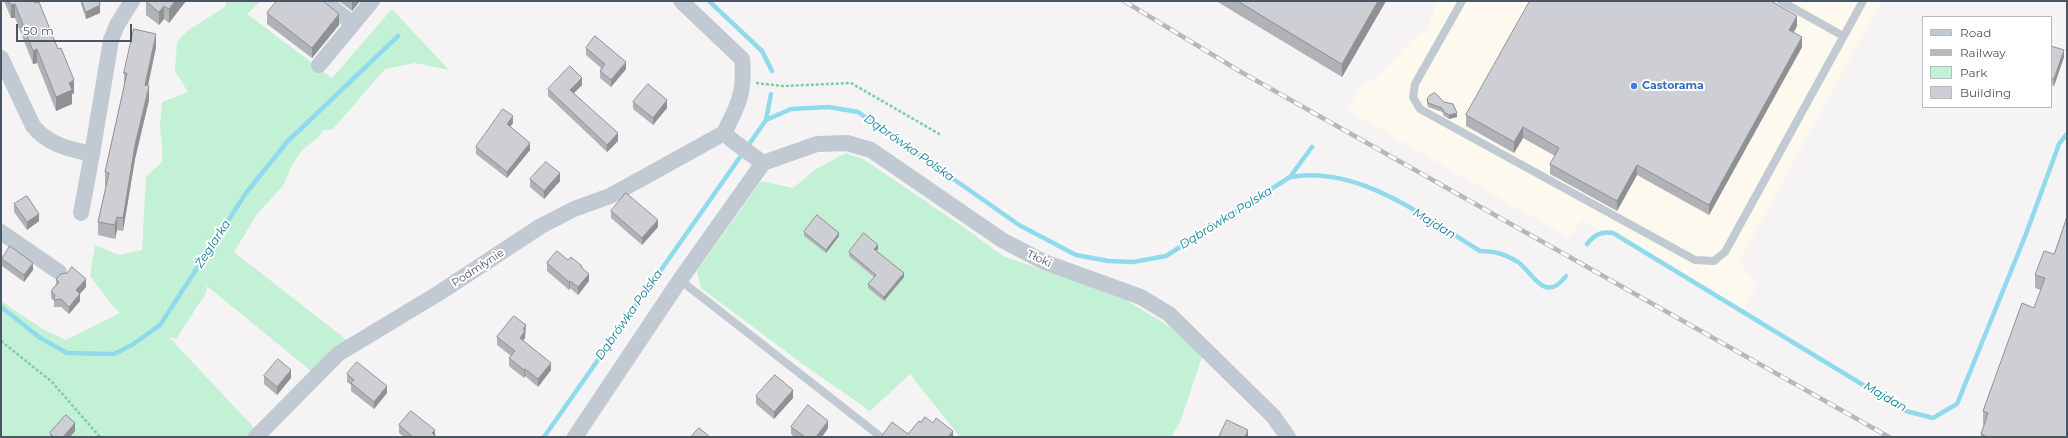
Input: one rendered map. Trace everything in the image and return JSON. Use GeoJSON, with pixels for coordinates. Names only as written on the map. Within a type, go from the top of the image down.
{"type":"FeatureCollection","features":[{"type":"Feature","properties":{"kind":"street"},"geometry":{"type":"LineString","coordinates":[[324,1],[353,24]]}},
{"type":"Feature","properties":{"kind":"street"},"geometry":{"type":"LineString","coordinates":[[319,65],[372,1]]}},
{"type":"Feature","properties":{"kind":"street"},"geometry":{"type":"LineString","coordinates":[[575,437],[759,160],[728,137],[744,81],[742,59],[681,1]]}},
{"type":"Feature","properties":{"kind":"street"},"geometry":{"type":"LineString","coordinates":[[81,214],[111,40],[129,2]]}},
{"type":"Feature","properties":{"kind":"street"},"geometry":{"type":"LineString","coordinates":[[1,58],[33,126],[39,134],[58,145],[92,154]]}},
{"type":"Feature","properties":{"kind":"street","name":"Podmłynie"},"geometry":{"type":"LineString","coordinates":[[256,437],[338,354],[439,293],[541,226],[574,209],[610,196],[728,137]]}},
{"type":"Feature","properties":{"kind":"street","name":"Tłoki"},"geometry":{"type":"LineString","coordinates":[[759,160],[817,144],[847,143],[871,150],[1002,240],[1044,262],[1141,297],[1169,314],[1273,416],[1288,437]]}},
{"type":"Feature","properties":{"kind":"street"},"geometry":{"type":"LineString","coordinates":[[1,232],[59,272]]}},
{"type":"Feature","properties":{"kind":"lane"},"geometry":{"type":"LineString","coordinates":[[1462,1],[1415,84],[1414,97],[1420,109],[1695,260],[1714,261],[1725,252],[1863,1]]}},
{"type":"Feature","properties":{"kind":"lane"},"geometry":{"type":"LineString","coordinates":[[1781,1],[1843,36]]}},
{"type":"Feature","properties":{"kind":"lane"},"geometry":{"type":"LineString","coordinates":[[680,280],[881,437]]}},
{"type":"Feature","properties":{"kind":"path"},"geometry":{"type":"LineString","coordinates":[[744,81],[783,86],[851,83],[942,135]]}},
{"type":"Feature","properties":{"kind":"path"},"geometry":{"type":"LineString","coordinates":[[1,340],[51,381],[100,437]]}},
{"type":"Feature","properties":{"kind":"shaded area","name":"Castorama"},"geometry":{"type":"Polygon","coordinates":[[[1438,1],[1881,1],[1739,262],[1757,284],[1745,309],[1581,220],[1569,238],[1347,110],[1362,84],[1374,80],[1415,37],[1426,30],[1438,1]]]}},
{"type":"Feature","properties":{"kind":"green space"},"geometry":{"type":"Polygon","coordinates":[[[227,1],[261,1],[247,14],[332,78],[392,9],[449,70],[415,63],[385,69],[332,130],[323,130],[319,137],[303,149],[292,165],[283,186],[257,214],[234,252],[348,341],[311,371],[207,286],[206,293],[176,339],[169,337],[258,432],[252,437],[1,437],[1,301],[44,330],[66,340],[120,313],[111,304],[90,276],[95,245],[119,255],[142,250],[146,177],[162,162],[160,126],[162,102],[188,92],[175,71],[177,42],[187,31],[225,7],[227,1]]]}},
{"type":"Feature","properties":{"kind":"green space"},"geometry":{"type":"Polygon","coordinates":[[[846,153],[863,159],[965,228],[1003,256],[1126,300],[1175,330],[1203,354],[1181,420],[1171,437],[960,437],[910,374],[870,411],[804,365],[701,288],[697,271],[761,181],[793,188],[816,169],[846,153]]]}},
{"type":"Feature","properties":{"kind":"building"},"geometry":{"type":"Polygon","coordinates":[[[9,1],[39,2],[58,49],[61,48],[74,80],[69,83],[72,90],[56,97],[37,49],[33,51],[15,4],[11,5],[9,1]]]}},
{"type":"Feature","properties":{"kind":"building"},"geometry":{"type":"Polygon","coordinates":[[[82,1],[99,1],[100,5],[86,12],[82,1]]]}},
{"type":"Feature","properties":{"kind":"building"},"geometry":{"type":"Polygon","coordinates":[[[146,1],[175,1],[169,9],[164,6],[159,12],[146,1]]]}},
{"type":"Feature","properties":{"kind":"building"},"geometry":{"type":"Polygon","coordinates":[[[277,1],[323,1],[339,14],[312,48],[267,13],[277,1]]]}},
{"type":"Feature","properties":{"kind":"building"},"geometry":{"type":"Polygon","coordinates":[[[1238,1],[1378,1],[1342,64],[1238,1]]]}},
{"type":"Feature","properties":{"kind":"building","name":"Castorama"},"geometry":{"type":"Polygon","coordinates":[[[1530,1],[1771,1],[1797,16],[1789,30],[1802,37],[1709,205],[1637,165],[1617,201],[1550,164],[1559,148],[1523,127],[1514,142],[1466,115],[1530,1]]]}},
{"type":"Feature","properties":{"kind":"building"},"geometry":{"type":"Polygon","coordinates":[[[134,29],[156,34],[145,85],[149,86],[135,145],[123,218],[117,217],[115,225],[98,222],[109,173],[105,172],[127,73],[124,73],[134,29]]]}},
{"type":"Feature","properties":{"kind":"building"},"geometry":{"type":"Polygon","coordinates":[[[595,36],[626,62],[611,80],[600,71],[605,64],[586,48],[595,36]]]}},
{"type":"Feature","properties":{"kind":"building"},"geometry":{"type":"Polygon","coordinates":[[[2052,46],[2064,50],[2054,79],[2052,78],[2052,46]]]}},
{"type":"Feature","properties":{"kind":"building"},"geometry":{"type":"Polygon","coordinates":[[[570,66],[582,78],[570,90],[618,133],[607,145],[548,89],[570,66]]]}},
{"type":"Feature","properties":{"kind":"building"},"geometry":{"type":"Polygon","coordinates":[[[648,84],[667,100],[653,118],[633,102],[648,84]]]}},
{"type":"Feature","properties":{"kind":"building"},"geometry":{"type":"Polygon","coordinates":[[[1435,93],[1444,102],[1453,104],[1457,113],[1449,115],[1444,112],[1442,108],[1428,103],[1427,99],[1430,95],[1435,93]]]}},
{"type":"Feature","properties":{"kind":"building"},"geometry":{"type":"Polygon","coordinates":[[[503,109],[513,116],[507,124],[530,143],[507,172],[476,147],[503,109]]]}},
{"type":"Feature","properties":{"kind":"building"},"geometry":{"type":"Polygon","coordinates":[[[546,162],[560,173],[544,191],[530,179],[546,162]]]}},
{"type":"Feature","properties":{"kind":"building"},"geometry":{"type":"Polygon","coordinates":[[[626,193],[658,220],[642,238],[611,211],[626,193]]]}},
{"type":"Feature","properties":{"kind":"building"},"geometry":{"type":"Polygon","coordinates":[[[27,196],[39,214],[27,222],[14,204],[27,196]]]}},
{"type":"Feature","properties":{"kind":"building"},"geometry":{"type":"Polygon","coordinates":[[[817,215],[839,233],[826,250],[804,232],[817,215]]]}},
{"type":"Feature","properties":{"kind":"building"},"geometry":{"type":"Polygon","coordinates":[[[2067,217],[2067,437],[1987,437],[1981,434],[1988,413],[1983,411],[2022,303],[2034,308],[2045,278],[2035,275],[2044,251],[2054,254],[2067,217]]]}},
{"type":"Feature","properties":{"kind":"building"},"geometry":{"type":"Polygon","coordinates":[[[864,233],[878,245],[874,249],[904,273],[884,297],[868,284],[876,275],[849,252],[864,233]]]}},
{"type":"Feature","properties":{"kind":"building"},"geometry":{"type":"Polygon","coordinates":[[[10,246],[33,263],[24,275],[2,259],[10,246]]]}},
{"type":"Feature","properties":{"kind":"building"},"geometry":{"type":"Polygon","coordinates":[[[557,251],[568,260],[571,257],[589,274],[578,287],[570,281],[569,282],[547,263],[557,251]]]}},
{"type":"Feature","properties":{"kind":"building"},"geometry":{"type":"Polygon","coordinates":[[[72,267],[86,279],[76,290],[80,294],[69,307],[61,299],[54,300],[55,295],[51,291],[59,282],[56,279],[61,274],[67,273],[72,267]]]}},
{"type":"Feature","properties":{"kind":"building"},"geometry":{"type":"Polygon","coordinates":[[[514,316],[526,325],[523,329],[525,331],[520,338],[551,363],[538,379],[509,358],[515,351],[497,337],[514,316]]]}},
{"type":"Feature","properties":{"kind":"building"},"geometry":{"type":"Polygon","coordinates":[[[278,359],[291,370],[277,387],[264,376],[278,359]]]}},
{"type":"Feature","properties":{"kind":"building"},"geometry":{"type":"Polygon","coordinates":[[[357,362],[387,386],[374,402],[351,383],[354,380],[347,374],[357,362]]]}},
{"type":"Feature","properties":{"kind":"building"},"geometry":{"type":"Polygon","coordinates":[[[775,375],[793,390],[774,412],[756,396],[775,375]]]}},
{"type":"Feature","properties":{"kind":"building"},"geometry":{"type":"Polygon","coordinates":[[[808,405],[828,421],[816,437],[805,437],[791,427],[808,405]]]}},
{"type":"Feature","properties":{"kind":"building"},"geometry":{"type":"Polygon","coordinates":[[[411,411],[435,430],[432,433],[437,437],[413,437],[399,425],[411,411]]]}},
{"type":"Feature","properties":{"kind":"building"},"geometry":{"type":"Polygon","coordinates":[[[66,415],[75,423],[63,437],[54,437],[50,433],[66,415]]]}},
{"type":"Feature","properties":{"kind":"building"},"geometry":{"type":"Polygon","coordinates":[[[925,417],[933,423],[936,418],[953,431],[948,437],[881,437],[892,422],[908,434],[919,421],[921,422],[925,417]]]}},
{"type":"Feature","properties":{"kind":"building"},"geometry":{"type":"Polygon","coordinates":[[[1227,420],[1248,430],[1245,437],[1219,437],[1227,420]]]}},
{"type":"Feature","properties":{"kind":"building"},"geometry":{"type":"Polygon","coordinates":[[[699,428],[710,437],[691,437],[699,428]]]}},
{"type":"Feature","properties":{"kind":"waterway"},"geometry":{"type":"LineString","coordinates":[[709,1],[762,51],[772,71]]}},
{"type":"Feature","properties":{"kind":"waterway","name":"Żeglarka"},"geometry":{"type":"LineString","coordinates":[[1,307],[39,337],[67,353],[114,354],[132,345],[160,325],[246,193],[287,142],[398,36]]}},
{"type":"Feature","properties":{"kind":"waterway"},"geometry":{"type":"LineString","coordinates":[[766,120],[771,94]]}},
{"type":"Feature","properties":{"kind":"waterway","name":"Dąbrówka Polska"},"geometry":{"type":"LineString","coordinates":[[544,437],[766,120],[791,109],[829,107],[858,112],[1019,225],[1076,255],[1108,261],[1133,262],[1166,256],[1290,177],[1312,147]]}},
{"type":"Feature","properties":{"kind":"waterway","name":"Majdan"},"geometry":{"type":"LineString","coordinates":[[1587,244],[1598,234],[1613,233],[1906,411],[1933,418],[1957,404],[2026,234],[2059,144],[2067,134]]}},
{"type":"Feature","properties":{"kind":"waterway","name":"Majdan"},"geometry":{"type":"LineString","coordinates":[[1290,177],[1316,175],[1341,179],[1366,186],[1413,209],[1480,251],[1500,254],[1513,259],[1524,267],[1540,284],[1546,287],[1552,287],[1559,284],[1566,276]]}},
{"type":"Feature","properties":{"kind":"railway"},"geometry":{"type":"LineString","coordinates":[[1124,1],[1241,72],[1889,437]]}},
{"type":"Feature","properties":{"kind":"place","name":"Castorama"},"geometry":{"type":"Point","coordinates":[1634,86]}}]}
